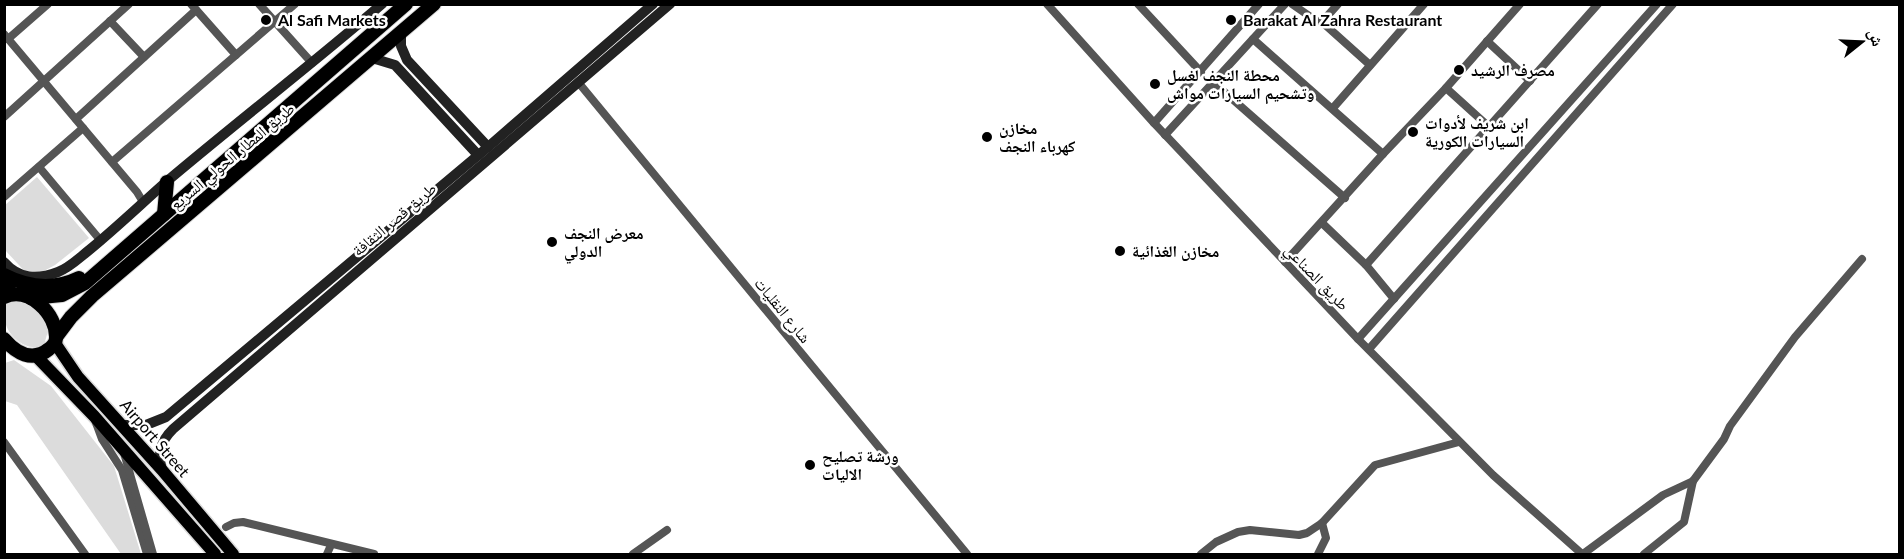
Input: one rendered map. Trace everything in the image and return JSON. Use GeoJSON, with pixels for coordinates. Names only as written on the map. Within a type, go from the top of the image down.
{"type":"FeatureCollection","features":[{"type":"Feature","properties":{"kind":"highway","name":"طريق المطار الحولي السريع"},"geometry":{"type":"LineString","coordinates":[[36,356],[46,351],[71,317],[92,296],[434,4]]}},
{"type":"Feature","properties":{"kind":"highway","name":"طريق المطار الحولي السريع"},"geometry":{"type":"LineString","coordinates":[[8,292],[31,298],[62,296],[85,283],[402,8]]}},
{"type":"Feature","properties":{"kind":"highway"},"geometry":{"type":"LineString","coordinates":[[402,8],[409,13],[411,20],[405,29]]}},
{"type":"Feature","properties":{"kind":"highway"},"geometry":{"type":"LineString","coordinates":[[164,214],[167,182]]}},
{"type":"Feature","properties":{"kind":"highway"},"geometry":{"type":"LineString","coordinates":[[4,275],[29,285],[51,287],[80,278],[117,256]]}},
{"type":"Feature","properties":{"kind":"highway"},"geometry":{"type":"LineString","coordinates":[[31,298],[44,308],[52,319],[55,340]]}},
{"type":"Feature","properties":{"kind":"highway"},"geometry":{"type":"LineString","coordinates":[[4,339],[10,352],[36,356]]}},
{"type":"Feature","properties":{"kind":"main road","name":"Airport Street"},"geometry":{"type":"LineString","coordinates":[[55,340],[78,377],[122,424],[233,555]]}},
{"type":"Feature","properties":{"kind":"main road","name":"Airport Street"},"geometry":{"type":"LineString","coordinates":[[36,356],[94,416],[215,555]]}},
{"type":"Feature","properties":{"kind":"street"},"geometry":{"type":"LineString","coordinates":[[48,4],[6,36],[143,202]]}},
{"type":"Feature","properties":{"kind":"street"},"geometry":{"type":"LineString","coordinates":[[6,113],[129,4]]}},
{"type":"Feature","properties":{"kind":"street"},"geometry":{"type":"LineString","coordinates":[[259,4],[312,63]]}},
{"type":"Feature","properties":{"kind":"street"},"geometry":{"type":"LineString","coordinates":[[112,162],[295,4]]}},
{"type":"Feature","properties":{"kind":"street"},"geometry":{"type":"LineString","coordinates":[[4,262],[19,274],[31,278],[44,277],[68,267],[382,4]]}},
{"type":"Feature","properties":{"kind":"street","name":"طريق قصر الثقافة"},"geometry":{"type":"LineString","coordinates":[[122,424],[146,425],[166,417],[488,147],[653,4]]}},
{"type":"Feature","properties":{"kind":"street","name":"طريق قصر الثقافة"},"geometry":{"type":"LineString","coordinates":[[162,470],[160,447],[168,434],[670,4]]}},
{"type":"Feature","properties":{"kind":"street","name":"طريق الصناعي"},"geometry":{"type":"LineString","coordinates":[[1047,4],[1165,135],[1358,339],[1493,475],[1582,555]]}},
{"type":"Feature","properties":{"kind":"street"},"geometry":{"type":"LineString","coordinates":[[1138,4],[1201,72]]}},
{"type":"Feature","properties":{"kind":"street"},"geometry":{"type":"LineString","coordinates":[[1154,123],[1259,4]]}},
{"type":"Feature","properties":{"kind":"street"},"geometry":{"type":"LineString","coordinates":[[1165,135],[1285,4]]}},
{"type":"Feature","properties":{"kind":"street"},"geometry":{"type":"LineString","coordinates":[[1292,4],[1315,20],[1322,22],[1370,65]]}},
{"type":"Feature","properties":{"kind":"street"},"geometry":{"type":"LineString","coordinates":[[1322,22],[1338,4]]}},
{"type":"Feature","properties":{"kind":"street"},"geometry":{"type":"LineString","coordinates":[[1333,108],[1424,4]]}},
{"type":"Feature","properties":{"kind":"street"},"geometry":{"type":"LineString","coordinates":[[1285,262],[1446,88],[1520,4]]}},
{"type":"Feature","properties":{"kind":"street"},"geometry":{"type":"LineString","coordinates":[[1366,266],[1598,4]]}},
{"type":"Feature","properties":{"kind":"street"},"geometry":{"type":"LineString","coordinates":[[1358,339],[1657,4]]}},
{"type":"Feature","properties":{"kind":"street"},"geometry":{"type":"LineString","coordinates":[[1369,349],[1673,4]]}},
{"type":"Feature","properties":{"kind":"street"},"geometry":{"type":"LineString","coordinates":[[76,119],[144,57],[193,7],[236,56]]}},
{"type":"Feature","properties":{"kind":"street"},"geometry":{"type":"LineString","coordinates":[[110,21],[144,57]]}},
{"type":"Feature","properties":{"kind":"street"},"geometry":{"type":"LineString","coordinates":[[405,29],[401,46],[409,63],[488,147]]}},
{"type":"Feature","properties":{"kind":"street"},"geometry":{"type":"LineString","coordinates":[[1253,39],[1383,154]]}},
{"type":"Feature","properties":{"kind":"street"},"geometry":{"type":"LineString","coordinates":[[1488,41],[1530,81]]}},
{"type":"Feature","properties":{"kind":"street"},"geometry":{"type":"LineString","coordinates":[[403,54],[394,58],[395,64],[478,155]]}},
{"type":"Feature","properties":{"kind":"street"},"geometry":{"type":"LineString","coordinates":[[372,58],[395,64]]}},
{"type":"Feature","properties":{"kind":"street","name":"شارع النقليات"},"geometry":{"type":"LineString","coordinates":[[578,82],[967,555]]}},
{"type":"Feature","properties":{"kind":"street"},"geometry":{"type":"LineString","coordinates":[[1213,82],[1345,198]]}},
{"type":"Feature","properties":{"kind":"street"},"geometry":{"type":"LineString","coordinates":[[1446,88],[1488,126]]}},
{"type":"Feature","properties":{"kind":"street"},"geometry":{"type":"LineString","coordinates":[[1582,89],[1591,98]]}},
{"type":"Feature","properties":{"kind":"street"},"geometry":{"type":"LineString","coordinates":[[4,197],[83,128]]}},
{"type":"Feature","properties":{"kind":"street"},"geometry":{"type":"LineString","coordinates":[[39,167],[101,240]]}},
{"type":"Feature","properties":{"kind":"street"},"geometry":{"type":"LineString","coordinates":[[1464,221],[1474,229]]}},
{"type":"Feature","properties":{"kind":"street"},"geometry":{"type":"LineString","coordinates":[[1322,223],[1366,266],[1394,299]]}},
{"type":"Feature","properties":{"kind":"street"},"geometry":{"type":"LineString","coordinates":[[1644,555],[1684,522],[1693,481],[1724,439],[1730,426],[1795,337],[1862,259]]}},
{"type":"Feature","properties":{"kind":"street"},"geometry":{"type":"LineString","coordinates":[[94,416],[102,439],[122,470],[147,555]]}},
{"type":"Feature","properties":{"kind":"street"},"geometry":{"type":"LineString","coordinates":[[4,442],[85,555]]}},
{"type":"Feature","properties":{"kind":"street"},"geometry":{"type":"LineString","coordinates":[[1201,555],[1216,542],[1238,532],[1262,530],[1299,535],[1315,529],[1375,465],[1460,442]]}},
{"type":"Feature","properties":{"kind":"street"},"geometry":{"type":"LineString","coordinates":[[123,449],[153,555]]}},
{"type":"Feature","properties":{"kind":"street"},"geometry":{"type":"LineString","coordinates":[[1582,555],[1663,495],[1693,481]]}},
{"type":"Feature","properties":{"kind":"street"},"geometry":{"type":"LineString","coordinates":[[226,527],[243,522],[374,555]]}},
{"type":"Feature","properties":{"kind":"street"},"geometry":{"type":"LineString","coordinates":[[1318,555],[1326,538],[1322,523]]}},
{"type":"Feature","properties":{"kind":"street"},"geometry":{"type":"LineString","coordinates":[[633,555],[667,530]]}},
{"type":"Feature","properties":{"kind":"street"},"geometry":{"type":"LineString","coordinates":[[327,555],[331,544]]}},
{"type":"Feature","properties":{"kind":"shaded area"},"geometry":{"type":"Polygon","coordinates":[[[37,177],[89,238],[55,265],[31,278],[5,250],[4,206],[37,177]]]}},
{"type":"Feature","properties":{"kind":"shaded area"},"geometry":{"type":"Polygon","coordinates":[[[7,300],[28,305],[38,312],[48,331],[44,345],[32,347],[26,345],[10,333],[4,317],[7,300]]]}},
{"type":"Feature","properties":{"kind":"shaded area"},"geometry":{"type":"Polygon","coordinates":[[[14,360],[51,386],[114,466],[141,554],[121,554],[17,405],[5,401],[5,363],[14,360]]]}},
{"type":"Feature","properties":{"kind":"place","name":"Al Safi Markets"},"geometry":{"type":"Point","coordinates":[266,20]}},
{"type":"Feature","properties":{"kind":"place","name":"Barakat Al Zahra Restaurant"},"geometry":{"type":"Point","coordinates":[1231,20]}},
{"type":"Feature","properties":{"kind":"place","name":"مصرف الرشيد"},"geometry":{"type":"Point","coordinates":[1459,70]}},
{"type":"Feature","properties":{"kind":"place","name":"محطة النجف لغسل وتشحيم السيارات مواش"},"geometry":{"type":"Point","coordinates":[1155,84]}},
{"type":"Feature","properties":{"kind":"place","name":"ابن شريف لأدوات السيارات الكورية"},"geometry":{"type":"Point","coordinates":[1413,132]}},
{"type":"Feature","properties":{"kind":"place","name":"مخازن كهرباء النجف"},"geometry":{"type":"Point","coordinates":[987,137]}},
{"type":"Feature","properties":{"kind":"place","name":"معرض النجف الدولي"},"geometry":{"type":"Point","coordinates":[552,242]}},
{"type":"Feature","properties":{"kind":"place","name":"مخازن الغذائية"},"geometry":{"type":"Point","coordinates":[1120,251]}},
{"type":"Feature","properties":{"kind":"place","name":"ورشة تصليح الاليات"},"geometry":{"type":"Point","coordinates":[810,465]}}]}
